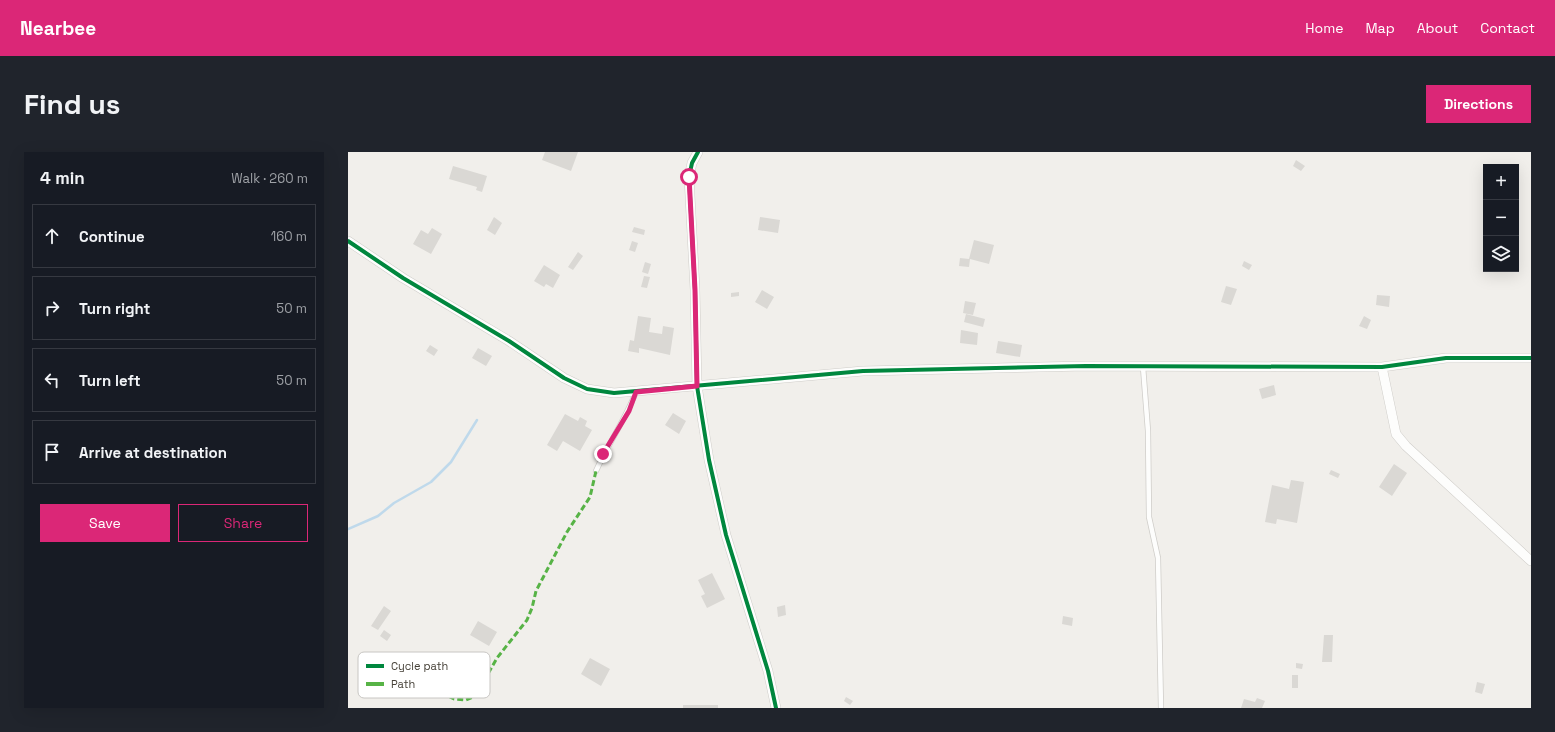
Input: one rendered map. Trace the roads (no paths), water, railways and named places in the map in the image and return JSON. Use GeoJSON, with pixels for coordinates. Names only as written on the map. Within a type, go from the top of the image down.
{"type":"FeatureCollection","features":[{"type":"Feature","properties":{"kind":"street"},"geometry":{"type":"LineString","coordinates":[[698,152],[692,163],[689,177],[695,290],[697,386],[709,460],[726,535],[768,671],[776,708]]}},
{"type":"Feature","properties":{"kind":"street"},"geometry":{"type":"LineString","coordinates":[[348,242],[403,278],[509,341],[564,378],[587,389],[614,393],[863,372],[1078,366],[1382,367],[1446,358],[1531,358]]}},
{"type":"Feature","properties":{"kind":"street"},"geometry":{"type":"LineString","coordinates":[[1382,367],[1396,434],[1406,446],[1531,561]]}},
{"type":"Feature","properties":{"kind":"lane"},"geometry":{"type":"LineString","coordinates":[[1143,367],[1148,431],[1149,517],[1158,558],[1161,708]]}},
{"type":"Feature","properties":{"kind":"lane"},"geometry":{"type":"LineString","coordinates":[[596,471],[603,454],[629,411],[636,392]]}},
{"type":"Feature","properties":{"kind":"waterway"},"geometry":{"type":"LineString","coordinates":[[348,529],[378,516],[394,503],[431,482],[451,462],[477,420]]}}]}
